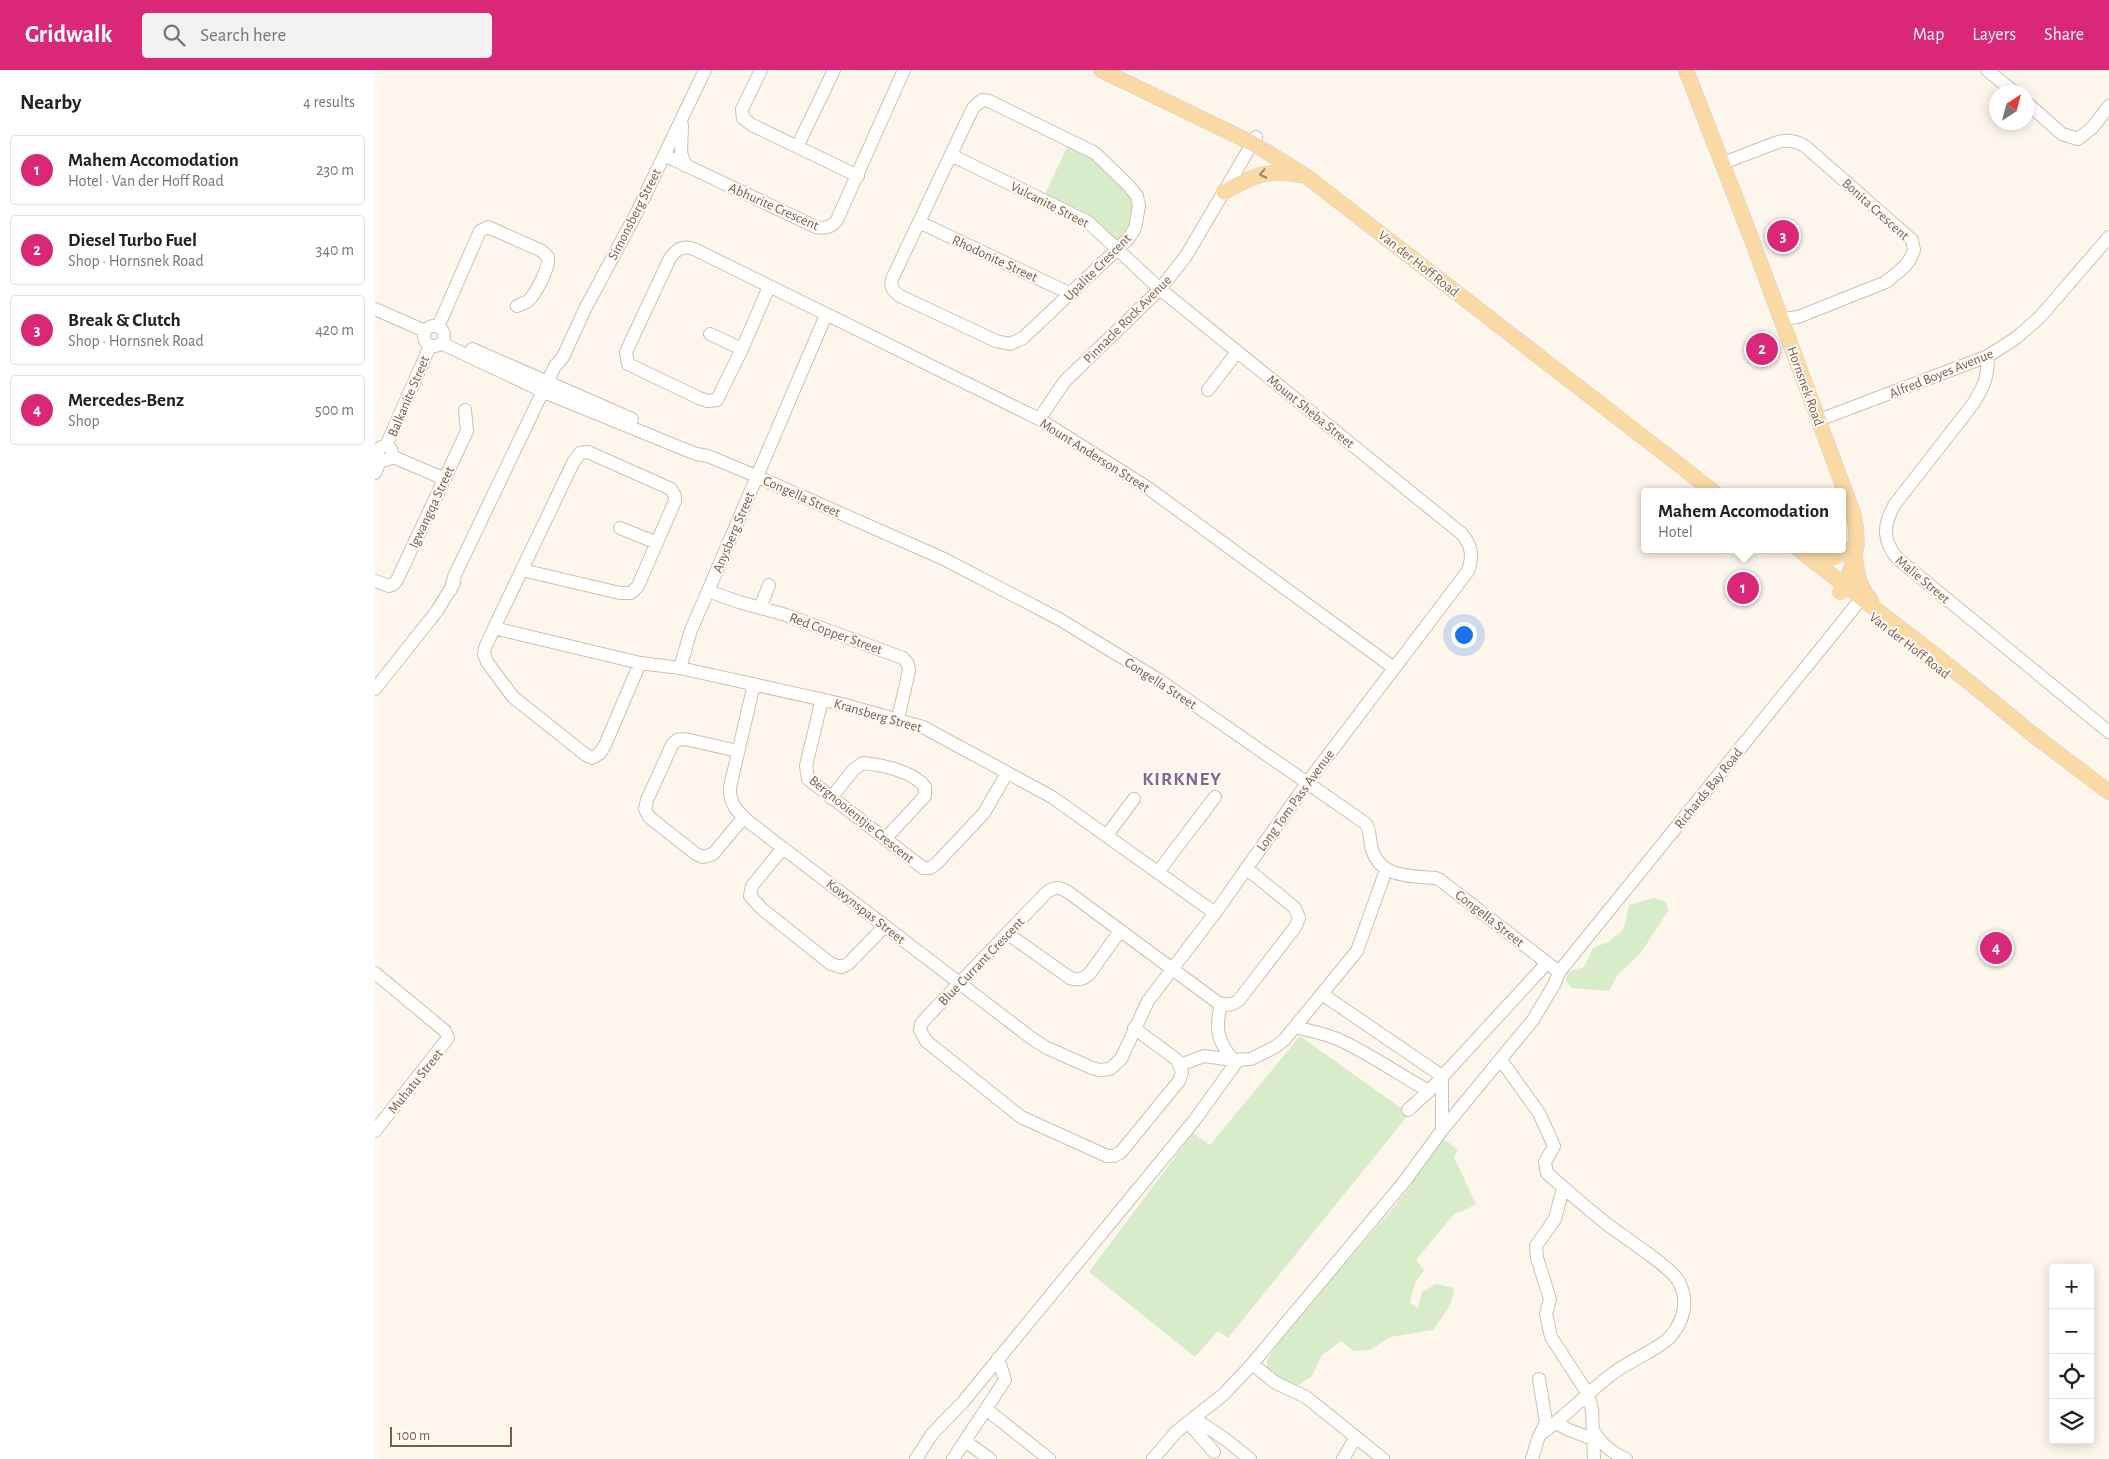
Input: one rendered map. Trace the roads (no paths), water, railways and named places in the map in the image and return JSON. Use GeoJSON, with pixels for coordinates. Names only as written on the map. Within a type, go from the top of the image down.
{"type":"FeatureCollection","features":[{"type":"Feature","properties":{"kind":"main road","name":"Van der Hoff Road"},"geometry":{"type":"LineString","coordinates":[[1101,70],[1283,152],[1322,178],[1418,256],[1718,488]]}},
{"type":"Feature","properties":{"kind":"main road","name":"Van der Hoff Road"},"geometry":{"type":"LineString","coordinates":[[1114,70],[1254,140],[1306,176],[1709,488]]}},
{"type":"Feature","properties":{"kind":"main road","name":"Hornsnek Road"},"geometry":{"type":"LineString","coordinates":[[1686,70],[1782,319],[1844,488]]}},
{"type":"Feature","properties":{"kind":"main road"},"geometry":{"type":"LineString","coordinates":[[1224,192],[1264,173],[1284,172],[1306,176]]}},
{"type":"Feature","properties":{"kind":"main road","name":"Hornsnek Road"},"geometry":{"type":"LineString","coordinates":[[1842,588],[1856,550],[1858,531],[1846,494]]}},
{"type":"Feature","properties":{"kind":"main road"},"geometry":{"type":"LineString","coordinates":[[1802,553],[1831,559],[1856,550],[1859,581],[1863,592],[1894,624]]}},
{"type":"Feature","properties":{"kind":"main road","name":"Van der Hoff Road"},"geometry":{"type":"LineString","coordinates":[[1792,553],[1894,624],[2036,737],[2109,792]]}},
{"type":"Feature","properties":{"kind":"main road","name":"Van der Hoff Road"},"geometry":{"type":"LineString","coordinates":[[1802,553],[1842,588],[1857,604],[1987,704],[2036,737]]}},
{"type":"Feature","properties":{"kind":"street","name":"Simonsberg Street"},"geometry":{"type":"LineString","coordinates":[[375,689],[437,611],[451,588],[457,570],[550,388],[562,369],[563,357],[585,309],[637,212],[705,70]]}},
{"type":"Feature","properties":{"kind":"street"},"geometry":{"type":"LineString","coordinates":[[761,70],[742,109],[743,118],[752,125],[798,145],[858,176]]}},
{"type":"Feature","properties":{"kind":"street"},"geometry":{"type":"LineString","coordinates":[[798,145],[834,70]]}},
{"type":"Feature","properties":{"kind":"street","name":"Abhurite Crescent"},"geometry":{"type":"LineString","coordinates":[[664,155],[821,228],[831,226],[837,220],[858,176],[905,70]]}},
{"type":"Feature","properties":{"kind":"street"},"geometry":{"type":"LineString","coordinates":[[1991,71],[2006,85]]}},
{"type":"Feature","properties":{"kind":"street","name":"Upalite Crescent"},"geometry":{"type":"LineString","coordinates":[[985,100],[1095,153],[1128,185],[1138,202],[1135,228],[1131,236],[1023,338],[1010,344],[996,341],[926,308],[896,293],[891,285],[892,279],[951,155],[973,108],[977,103],[985,100]]}},
{"type":"Feature","properties":{"kind":"street"},"geometry":{"type":"LineString","coordinates":[[2034,110],[2062,134],[2078,139],[2092,128],[2109,106]]}},
{"type":"Feature","properties":{"kind":"street"},"geometry":{"type":"LineString","coordinates":[[684,113],[681,128],[681,153],[686,166]]}},
{"type":"Feature","properties":{"kind":"street","name":"Pinnacle Rock Avenue"},"geometry":{"type":"LineString","coordinates":[[1039,419],[1065,382],[1160,289],[1186,256],[1254,140]]}},
{"type":"Feature","properties":{"kind":"street","name":"Bonita Crescent"},"geometry":{"type":"LineString","coordinates":[[1723,163],[1778,142],[1787,140],[1797,142],[1806,147],[1908,235],[1914,245],[1913,254],[1909,261],[1886,282],[1798,317],[1782,319]]}},
{"type":"Feature","properties":{"kind":"street","name":"Vulcanite Street"},"geometry":{"type":"LineString","coordinates":[[951,155],[1081,217],[1160,289]]}},
{"type":"Feature","properties":{"kind":"street","name":"Rhodonite Street"},"geometry":{"type":"LineString","coordinates":[[919,222],[1071,294]]}},
{"type":"Feature","properties":{"kind":"street","name":"Balkanite Street"},"geometry":{"type":"LineString","coordinates":[[375,474],[382,451],[438,338],[480,231],[488,227],[545,253],[549,259],[530,300],[517,306]]}},
{"type":"Feature","properties":{"kind":"street","name":"Alfred Boyes Avenue"},"geometry":{"type":"LineString","coordinates":[[1819,420],[1988,356],[2015,338],[2040,317],[2104,252],[2109,236]]}},
{"type":"Feature","properties":{"kind":"street","name":"Mount Anderson Street"},"geometry":{"type":"LineString","coordinates":[[769,287],[720,396],[714,401],[699,398],[634,369],[628,364],[626,359],[627,352],[670,258],[676,250],[681,248],[694,249],[1039,419],[1147,488],[1394,668]]}},
{"type":"Feature","properties":{"kind":"street","name":"Mount Sheba Street"},"geometry":{"type":"LineString","coordinates":[[1160,289],[1462,534]]}},
{"type":"Feature","properties":{"kind":"street"},"geometry":{"type":"LineString","coordinates":[[375,309],[425,331],[432,326],[438,338]]}},
{"type":"Feature","properties":{"kind":"street","name":"Anysberg Street"},"geometry":{"type":"LineString","coordinates":[[680,668],[691,630],[707,591],[826,315]]}},
{"type":"Feature","properties":{"kind":"street"},"geometry":{"type":"LineString","coordinates":[[710,334],[742,349]]}},
{"type":"Feature","properties":{"kind":"street","name":"Congella Street"},"geometry":{"type":"LineString","coordinates":[[438,338],[550,388],[700,450],[708,456],[945,559],[1059,620],[1159,680],[1365,823],[1370,828],[1373,852],[1386,870],[1397,874],[1440,880],[1559,972]]}},
{"type":"Feature","properties":{"kind":"street"},"geometry":{"type":"LineString","coordinates":[[1207,390],[1237,352]]}},
{"type":"Feature","properties":{"kind":"street","name":"Malie Street"},"geometry":{"type":"LineString","coordinates":[[1988,356],[1988,376],[1984,387],[1973,404],[1895,504],[1887,517],[1886,541],[1898,559],[2109,732]]}},
{"type":"Feature","properties":{"kind":"street","name":"Igwangqa Street"},"geometry":{"type":"LineString","coordinates":[[375,581],[389,586],[395,582],[467,431],[465,410]]}},
{"type":"Feature","properties":{"kind":"street"},"geometry":{"type":"LineString","coordinates":[[382,451],[445,479]]}},
{"type":"Feature","properties":{"kind":"street"},"geometry":{"type":"LineString","coordinates":[[522,570],[629,594],[637,588],[657,543],[675,500],[673,490],[584,452],[579,455],[573,463],[494,628],[484,654],[487,662],[505,687],[520,702],[591,758],[597,756],[605,745],[640,663]]}},
{"type":"Feature","properties":{"kind":"street"},"geometry":{"type":"LineString","coordinates":[[620,528],[657,543]]}},
{"type":"Feature","properties":{"kind":"street","name":"Long Tom Pass Avenue"},"geometry":{"type":"LineString","coordinates":[[1110,1069],[1121,1058],[1148,1001],[1215,913],[1307,783],[1468,571],[1472,558],[1471,548],[1462,534]]}},
{"type":"Feature","properties":{"kind":"street"},"geometry":{"type":"LineString","coordinates":[[760,608],[769,585]]}},
{"type":"Feature","properties":{"kind":"street","name":"Red Copper Street"},"geometry":{"type":"LineString","coordinates":[[707,591],[786,615],[903,658],[908,664],[909,671],[898,718]]}},
{"type":"Feature","properties":{"kind":"street","name":"Richards Bay Road"},"geometry":{"type":"LineString","coordinates":[[1153,1459],[1176,1432],[1224,1394],[1253,1364],[1405,1182],[1442,1130],[1533,1020],[1555,984],[1559,972],[1857,604]]}},
{"type":"Feature","properties":{"kind":"street","name":"Kransberg Street"},"geometry":{"type":"LineString","coordinates":[[494,628],[640,663],[680,668],[822,699],[898,718],[923,727],[1052,797],[1215,913]]}},
{"type":"Feature","properties":{"kind":"street","name":"Kowynspas Street"},"geometry":{"type":"LineString","coordinates":[[754,684],[730,788],[730,798],[734,808],[783,848],[1045,1047],[1092,1068],[1099,1070],[1110,1069]]}},
{"type":"Feature","properties":{"kind":"street","name":"Bergnooientjie Crescent"},"geometry":{"type":"LineString","coordinates":[[822,699],[806,766],[808,779],[920,866],[927,868],[933,866],[984,813],[1007,773]]}},
{"type":"Feature","properties":{"kind":"street"},"geometry":{"type":"LineString","coordinates":[[738,751],[685,739],[677,740],[672,745],[647,800],[645,810],[649,817],[703,858],[713,854],[744,817]]}},
{"type":"Feature","properties":{"kind":"street"},"geometry":{"type":"LineString","coordinates":[[831,798],[854,769],[863,763],[893,769],[918,780],[925,787],[925,796],[885,839]]}},
{"type":"Feature","properties":{"kind":"street"},"geometry":{"type":"LineString","coordinates":[[1158,872],[1215,797]]}},
{"type":"Feature","properties":{"kind":"street"},"geometry":{"type":"LineString","coordinates":[[1107,836],[1134,799]]}},
{"type":"Feature","properties":{"kind":"street"},"geometry":{"type":"LineString","coordinates":[[783,848],[754,883],[750,894],[753,900],[763,909],[831,964],[841,967],[848,964],[885,926]]}},
{"type":"Feature","properties":{"kind":"street"},"geometry":{"type":"LineString","coordinates":[[1236,1060],[1225,1049],[1218,1034],[1217,1028],[1221,1004],[1233,1005],[1239,1000],[1299,922],[1295,908],[1246,868]]}},
{"type":"Feature","properties":{"kind":"street"},"geometry":{"type":"LineString","coordinates":[[1134,1028],[1175,1058],[1180,1065],[1204,1056],[1236,1060],[1251,1059],[1275,1047],[1295,1027],[1357,951],[1386,870]]}},
{"type":"Feature","properties":{"kind":"street","name":"Blue Currant Crescent"},"geometry":{"type":"LineString","coordinates":[[1180,1065],[1182,1072],[1179,1081],[1121,1152],[1114,1156],[1103,1156],[1015,1113],[922,1037],[920,1030],[921,1024],[1046,893],[1058,888],[1068,892],[1221,1004]]}},
{"type":"Feature","properties":{"kind":"street"},"geometry":{"type":"LineString","coordinates":[[1008,934],[1070,978],[1076,980],[1086,977],[1090,973],[1120,931]]}},
{"type":"Feature","properties":{"kind":"street"},"geometry":{"type":"LineString","coordinates":[[1409,1110],[1429,1091],[1547,963]]}},
{"type":"Feature","properties":{"kind":"street","name":"Muhatu Street"},"geometry":{"type":"LineString","coordinates":[[375,973],[445,1031],[448,1038],[375,1131]]}},
{"type":"Feature","properties":{"kind":"street"},"geometry":{"type":"LineString","coordinates":[[1322,994],[1443,1076]]}},
{"type":"Feature","properties":{"kind":"street"},"geometry":{"type":"LineString","coordinates":[[1295,1027],[1340,1040],[1379,1060],[1405,1078],[1429,1091]]}},
{"type":"Feature","properties":{"kind":"street"},"geometry":{"type":"LineString","coordinates":[[1204,1056],[1218,1034]]}},
{"type":"Feature","properties":{"kind":"street"},"geometry":{"type":"LineString","coordinates":[[916,1459],[932,1434],[963,1402],[1194,1121],[1236,1060]]}},
{"type":"Feature","properties":{"kind":"street"},"geometry":{"type":"LineString","coordinates":[[1501,1060],[1539,1113],[1554,1146],[1545,1162],[1545,1170],[1601,1220],[1675,1276],[1686,1301],[1683,1314],[1676,1329],[1669,1338],[1629,1361],[1542,1433]]}},
{"type":"Feature","properties":{"kind":"street"},"geometry":{"type":"LineString","coordinates":[[1442,1130],[1443,1076]]}},
{"type":"Feature","properties":{"kind":"street"},"geometry":{"type":"LineString","coordinates":[[1563,1188],[1561,1204],[1555,1219],[1536,1246],[1537,1258],[1550,1299],[1546,1314],[1551,1337],[1588,1394],[1595,1437],[1594,1459]]}},
{"type":"Feature","properties":{"kind":"street"},"geometry":{"type":"LineString","coordinates":[[953,1459],[1005,1380],[998,1358]]}},
{"type":"Feature","properties":{"kind":"street"},"geometry":{"type":"LineString","coordinates":[[1253,1364],[1276,1382],[1301,1394],[1383,1459]]}},
{"type":"Feature","properties":{"kind":"street"},"geometry":{"type":"LineString","coordinates":[[1531,1459],[1547,1422],[1539,1379]]}},
{"type":"Feature","properties":{"kind":"street"},"geometry":{"type":"LineString","coordinates":[[986,1409],[1049,1459]]}},
{"type":"Feature","properties":{"kind":"street"},"geometry":{"type":"LineString","coordinates":[[1191,1420],[1213,1452]]}},
{"type":"Feature","properties":{"kind":"street"},"geometry":{"type":"LineString","coordinates":[[1191,1420],[1225,1439],[1250,1459]]}},
{"type":"Feature","properties":{"kind":"street"},"geometry":{"type":"LineString","coordinates":[[1556,1423],[1569,1430],[1595,1437],[1620,1458]]}},
{"type":"Feature","properties":{"kind":"street"},"geometry":{"type":"LineString","coordinates":[[1343,1459],[1356,1437]]}},
{"type":"Feature","properties":{"kind":"street"},"geometry":{"type":"LineString","coordinates":[[1595,1437],[1603,1459]]}},
{"type":"Feature","properties":{"kind":"street"},"geometry":{"type":"LineString","coordinates":[[965,1441],[990,1459]]}},
{"type":"Feature","properties":{"kind":"place","name":"Break & Clutch"},"geometry":{"type":"Point","coordinates":[1783,236]}},
{"type":"Feature","properties":{"kind":"place","name":"Diesel Turbo Fuel"},"geometry":{"type":"Point","coordinates":[1762,349]}},
{"type":"Feature","properties":{"kind":"place","name":"Mahem Accomodation"},"geometry":{"type":"Point","coordinates":[1743,588]}},
{"type":"Feature","properties":{"kind":"place","name":"Mercedes-Benz"},"geometry":{"type":"Point","coordinates":[1996,948]}},
{"type":"Feature","properties":{"kind":"district","name":"KIRKNEY"},"geometry":{"type":"Point","coordinates":[1182,778]}}]}
